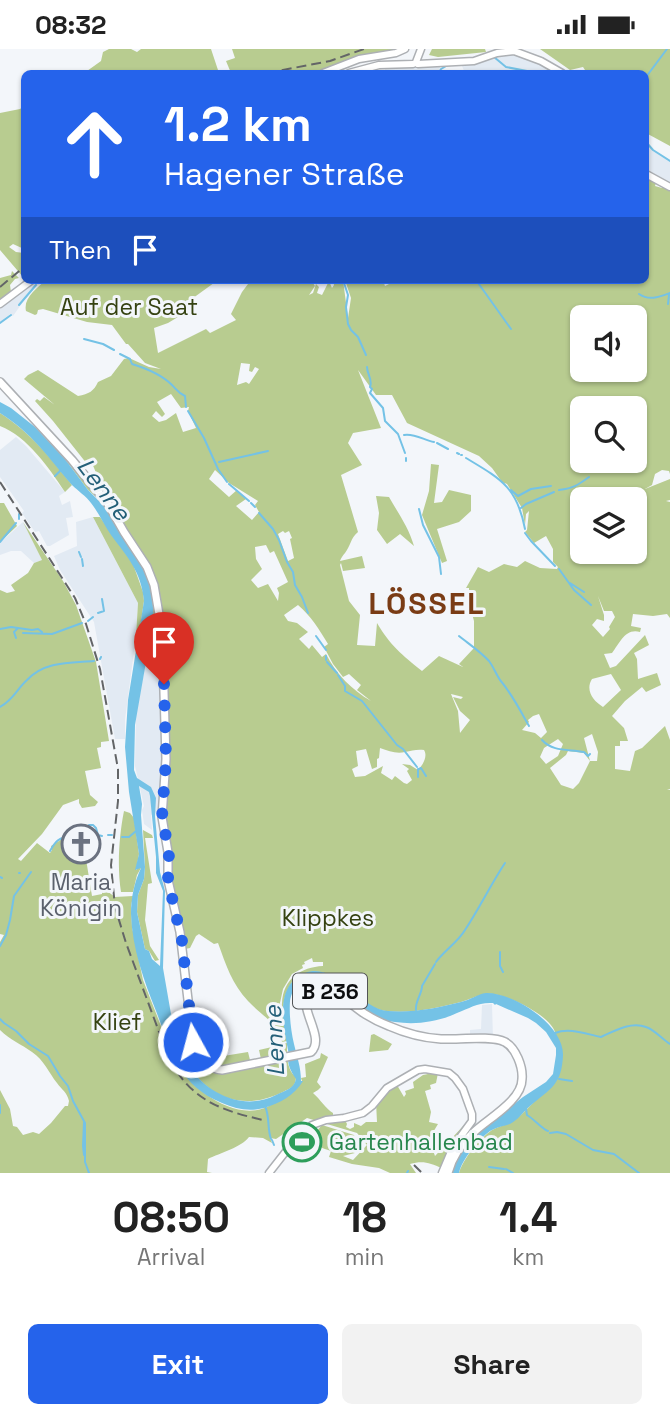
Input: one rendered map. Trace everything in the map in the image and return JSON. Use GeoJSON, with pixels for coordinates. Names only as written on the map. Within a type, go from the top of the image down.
{"type":"FeatureCollection","features":[{"type":"Feature","properties":{"kind":"main road"},"geometry":{"type":"LineString","coordinates":[[331,70],[359,59],[405,49]]}},
{"type":"Feature","properties":{"kind":"main road"},"geometry":{"type":"LineString","coordinates":[[416,63],[421,49]]}},
{"type":"Feature","properties":{"kind":"main road"},"geometry":{"type":"LineString","coordinates":[[360,70],[379,65],[474,61],[497,53],[514,51],[557,70]]}},
{"type":"Feature","properties":{"kind":"main road"},"geometry":{"type":"LineString","coordinates":[[649,176],[670,187]]}},
{"type":"Feature","properties":{"kind":"main road"},"geometry":{"type":"LineString","coordinates":[[0,304],[27,284]]}},
{"type":"Feature","properties":{"kind":"main road","name":"B 236"},"geometry":{"type":"LineString","coordinates":[[0,382],[57,443],[103,499],[149,570],[154,585],[163,651],[165,745],[162,813],[169,852],[168,880],[180,932],[195,1048],[206,1064],[216,1070],[313,1051],[316,1045],[315,1034],[306,1000],[310,992],[319,988],[325,988],[363,1013],[401,1030],[440,1039],[499,1040],[509,1045],[519,1061],[522,1080],[519,1090],[501,1111],[467,1139],[454,1156],[448,1173]]}},
{"type":"Feature","properties":{"kind":"main road"},"geometry":{"type":"LineString","coordinates":[[269,1173],[312,1125],[363,1113],[387,1088],[418,1070],[425,1069],[452,1075],[462,1086],[472,1117],[472,1121],[453,1147],[442,1173]]}},
{"type":"Feature","properties":{"kind":"shaded area"},"geometry":{"type":"Polygon","coordinates":[[[515,52],[551,67],[551,70],[464,70],[462,66],[515,52]]]}},
{"type":"Feature","properties":{"kind":"shaded area"},"geometry":{"type":"Polygon","coordinates":[[[385,65],[440,67],[440,70],[385,70],[385,65]]]}},
{"type":"Feature","properties":{"kind":"shaded area"},"geometry":{"type":"Polygon","coordinates":[[[649,146],[670,162],[670,185],[649,173],[649,146]]]}},
{"type":"Feature","properties":{"kind":"shaded area"},"geometry":{"type":"Polygon","coordinates":[[[24,284],[40,284],[13,316],[10,314],[0,322],[0,303],[24,284]]]}},
{"type":"Feature","properties":{"kind":"shaded area"},"geometry":{"type":"Polygon","coordinates":[[[16,437],[65,492],[59,496],[62,505],[70,501],[73,517],[66,518],[69,535],[50,546],[47,546],[39,531],[35,532],[0,477],[0,450],[16,437]]]}},
{"type":"Feature","properties":{"kind":"shaded area"},"geometry":{"type":"Polygon","coordinates":[[[93,517],[138,603],[125,739],[115,739],[94,622],[60,570],[54,556],[77,546],[76,522],[93,517]]]}},
{"type":"Feature","properties":{"kind":"shaded area"},"geometry":{"type":"Polygon","coordinates":[[[23,522],[42,560],[34,563],[21,551],[0,555],[0,543],[23,522]]]}},
{"type":"Feature","properties":{"kind":"shaded area"},"geometry":{"type":"Polygon","coordinates":[[[153,622],[161,636],[164,767],[161,810],[151,815],[152,830],[144,824],[144,806],[135,766],[136,716],[153,622]]]}},
{"type":"Feature","properties":{"kind":"shaded area"},"geometry":{"type":"Polygon","coordinates":[[[492,1004],[493,1039],[470,1039],[470,1030],[481,1029],[482,1005],[492,1004]]]}},
{"type":"Feature","properties":{"kind":"green space"},"geometry":{"type":"Polygon","coordinates":[[[109,49],[131,49],[137,52],[141,49],[211,49],[218,70],[88,70],[101,61],[103,52],[109,49]]]}},
{"type":"Feature","properties":{"kind":"green space"},"geometry":{"type":"Polygon","coordinates":[[[232,49],[401,49],[351,59],[324,70],[230,70],[226,61],[235,58],[232,49]]]}},
{"type":"Feature","properties":{"kind":"green space"},"geometry":{"type":"Polygon","coordinates":[[[432,49],[485,49],[486,52],[438,57],[429,55],[432,49]]]}},
{"type":"Feature","properties":{"kind":"green space"},"geometry":{"type":"Polygon","coordinates":[[[540,49],[670,49],[670,146],[649,135],[649,70],[585,70],[583,67],[570,70],[540,49]]]}},
{"type":"Feature","properties":{"kind":"green space"},"geometry":{"type":"Polygon","coordinates":[[[20,109],[21,248],[13,244],[9,247],[21,253],[21,275],[0,250],[0,113],[20,109]]]}},
{"type":"Feature","properties":{"kind":"green space"},"geometry":{"type":"Polygon","coordinates":[[[649,176],[657,180],[655,186],[670,189],[670,474],[669,471],[662,470],[655,474],[652,485],[647,488],[570,487],[570,564],[647,564],[647,488],[670,479],[670,500],[666,501],[670,502],[670,618],[667,614],[633,614],[631,626],[641,628],[640,632],[630,632],[612,653],[604,654],[610,668],[616,666],[645,635],[649,645],[634,653],[638,679],[657,673],[661,685],[646,692],[642,687],[612,716],[624,728],[628,741],[620,741],[620,746],[615,746],[615,769],[630,771],[635,751],[642,748],[665,726],[670,740],[670,789],[667,789],[670,790],[670,1173],[459,1173],[468,1155],[482,1138],[492,1130],[516,1119],[559,1075],[555,1032],[544,1018],[525,1005],[494,994],[424,1010],[379,1010],[341,982],[322,972],[293,981],[289,988],[283,1009],[287,1041],[282,1042],[272,1023],[238,988],[218,943],[214,944],[199,934],[190,948],[185,949],[171,884],[164,812],[164,641],[153,622],[152,595],[102,502],[88,490],[65,459],[65,454],[92,488],[101,485],[92,463],[87,464],[35,401],[44,397],[55,405],[24,379],[38,370],[78,396],[91,392],[98,382],[111,376],[124,359],[129,358],[161,369],[145,363],[112,325],[87,322],[43,309],[38,310],[35,315],[26,311],[27,302],[42,284],[212,284],[189,301],[193,308],[154,328],[158,353],[206,329],[210,333],[236,320],[231,314],[248,284],[314,284],[309,295],[313,293],[316,284],[319,287],[317,293],[322,295],[328,284],[332,288],[334,284],[344,284],[348,318],[351,298],[346,284],[649,284],[649,176]],[[241,363],[237,385],[246,382],[249,384],[259,369],[255,367],[252,372],[249,371],[250,364],[241,363]],[[358,370],[381,428],[353,433],[348,443],[362,465],[341,475],[358,532],[340,561],[362,556],[365,568],[343,571],[341,563],[340,565],[349,601],[360,615],[357,645],[375,646],[377,623],[397,649],[422,671],[439,656],[463,667],[459,664],[474,648],[474,621],[469,603],[469,588],[466,588],[478,567],[489,572],[504,564],[517,567],[525,561],[540,568],[557,569],[553,562],[553,549],[546,536],[534,543],[525,532],[529,511],[525,525],[522,508],[507,484],[502,482],[479,456],[407,423],[392,395],[376,395],[358,370]],[[171,394],[157,402],[165,414],[162,417],[156,411],[152,416],[159,422],[176,413],[183,432],[196,428],[188,411],[189,407],[181,408],[171,394]],[[215,470],[209,479],[229,497],[237,490],[246,499],[236,506],[252,520],[259,512],[255,505],[258,501],[229,483],[215,470]],[[289,531],[278,534],[288,561],[294,558],[292,538],[289,531]],[[266,545],[255,547],[256,559],[262,569],[251,580],[258,588],[268,584],[278,601],[277,588],[288,582],[274,551],[270,553],[266,545]],[[598,596],[604,621],[597,619],[592,625],[603,637],[615,617],[612,611],[604,611],[598,596]],[[298,605],[284,615],[288,621],[297,623],[308,632],[299,639],[309,649],[312,645],[322,657],[326,654],[335,668],[345,681],[371,701],[357,690],[361,685],[349,674],[343,677],[333,664],[324,647],[328,644],[311,618],[298,605]],[[611,674],[592,679],[589,687],[593,698],[603,707],[621,690],[611,674]],[[451,694],[458,711],[460,733],[470,720],[460,711],[453,697],[463,697],[451,694]],[[539,714],[528,720],[522,730],[535,733],[541,738],[547,732],[539,714]],[[592,734],[584,738],[590,761],[597,761],[598,752],[592,734]],[[558,739],[544,748],[540,757],[546,764],[558,756],[563,744],[558,739]],[[380,748],[377,767],[372,769],[366,749],[356,751],[358,766],[352,769],[355,777],[365,776],[383,766],[381,773],[392,780],[395,776],[407,784],[412,780],[407,771],[409,769],[402,764],[418,770],[422,766],[425,752],[419,750],[402,753],[380,748]],[[568,751],[550,768],[561,785],[573,789],[590,761],[584,753],[568,751]],[[312,958],[304,962],[303,968],[292,974],[283,989],[280,1003],[282,1016],[283,995],[290,981],[307,969],[323,966],[323,962],[313,962],[312,958]]]}},
{"type":"Feature","properties":{"kind":"green space"},"geometry":{"type":"Polygon","coordinates":[[[12,271],[19,278],[10,285],[11,292],[0,299],[0,278],[11,275],[12,271]]]}},
{"type":"Feature","properties":{"kind":"green space"},"geometry":{"type":"Polygon","coordinates":[[[0,413],[31,437],[56,465],[72,485],[65,492],[29,445],[0,426],[0,413]]]}},
{"type":"Feature","properties":{"kind":"green space"},"geometry":{"type":"Polygon","coordinates":[[[431,464],[439,465],[434,503],[442,502],[449,490],[471,495],[471,511],[459,522],[437,529],[447,561],[442,563],[422,515],[429,491],[431,464]]]}},
{"type":"Feature","properties":{"kind":"green space"},"geometry":{"type":"Polygon","coordinates":[[[376,496],[389,497],[414,546],[400,534],[387,544],[377,530],[379,513],[376,496]]]}},
{"type":"Feature","properties":{"kind":"green space"},"geometry":{"type":"Polygon","coordinates":[[[0,503],[4,503],[17,526],[0,542],[0,503]]]}},
{"type":"Feature","properties":{"kind":"green space"},"geometry":{"type":"Polygon","coordinates":[[[93,517],[100,517],[133,564],[144,601],[139,635],[136,636],[138,603],[93,517]]]}},
{"type":"Feature","properties":{"kind":"green space","name":"Klief"},"geometry":{"type":"Polygon","coordinates":[[[23,522],[76,605],[96,662],[109,741],[101,742],[101,747],[97,748],[101,768],[85,771],[90,795],[98,802],[95,806],[82,808],[79,799],[63,805],[42,834],[18,859],[21,861],[37,843],[50,853],[51,846],[86,824],[89,832],[86,859],[92,896],[107,891],[115,897],[133,896],[132,927],[143,980],[175,1062],[202,1092],[241,1110],[267,1107],[302,1081],[301,1078],[306,1077],[305,1064],[320,1058],[321,1053],[328,1057],[317,1082],[321,1087],[313,1093],[333,1116],[346,1119],[346,1127],[350,1129],[354,1127],[354,1123],[361,1126],[366,1122],[377,1122],[376,1102],[385,1091],[397,1085],[404,1097],[405,1091],[414,1088],[413,1082],[428,1074],[428,1070],[438,1073],[436,1083],[425,1091],[431,1112],[429,1122],[438,1124],[429,1139],[435,1156],[466,1123],[467,1125],[442,1168],[419,1162],[410,1164],[416,1173],[390,1173],[329,1157],[331,1151],[321,1147],[316,1141],[315,1133],[322,1125],[354,1135],[359,1145],[355,1153],[343,1156],[353,1160],[367,1145],[357,1133],[307,1118],[276,1139],[270,1138],[272,1143],[263,1138],[249,1137],[236,1147],[208,1159],[207,1172],[212,1173],[0,1173],[0,1090],[10,1109],[13,1126],[23,1135],[33,1132],[39,1134],[68,1106],[69,1101],[40,1059],[0,1030],[0,942],[4,935],[0,934],[0,590],[7,593],[15,591],[11,585],[28,573],[34,563],[42,560],[23,522]]]}},
{"type":"Feature","properties":{"kind":"green space"},"geometry":{"type":"Polygon","coordinates":[[[124,811],[134,818],[139,854],[136,870],[140,866],[141,868],[133,892],[121,892],[119,851],[124,811]]]}},
{"type":"Feature","properties":{"kind":"green space"},"geometry":{"type":"Polygon","coordinates":[[[143,830],[153,838],[145,838],[152,883],[148,884],[145,920],[150,946],[159,960],[155,961],[145,949],[137,912],[145,867],[143,830]]]}},
{"type":"Feature","properties":{"kind":"green space"},"geometry":{"type":"Polygon","coordinates":[[[178,1031],[194,1067],[199,1066],[197,1065],[205,1059],[248,1052],[251,1064],[261,1059],[259,1050],[272,1047],[275,1049],[278,1045],[287,1043],[288,1061],[290,1070],[296,1077],[295,1083],[268,1098],[254,1101],[240,1101],[214,1092],[193,1072],[182,1052],[176,1032],[178,1031]]]}},
{"type":"Feature","properties":{"kind":"green space"},"geometry":{"type":"Polygon","coordinates":[[[374,1034],[392,1044],[388,1050],[369,1052],[371,1035],[374,1034]]]}},
{"type":"Feature","properties":{"kind":"water"},"geometry":{"type":"Polygon","coordinates":[[[0,402],[35,427],[65,459],[88,490],[106,508],[147,572],[153,622],[135,725],[134,770],[137,778],[151,787],[156,798],[160,872],[165,891],[163,968],[171,1014],[184,1034],[190,1054],[200,1067],[193,1067],[177,1031],[185,1060],[207,1086],[217,1093],[240,1101],[264,1100],[291,1087],[296,1079],[288,1062],[283,1005],[289,986],[308,972],[320,971],[331,976],[364,1001],[388,1011],[434,1008],[486,993],[510,998],[535,1012],[555,1033],[563,1055],[560,1073],[554,1085],[516,1120],[490,1131],[481,1139],[467,1156],[459,1173],[450,1173],[466,1142],[553,1074],[556,1048],[546,1032],[528,1018],[496,1004],[478,1004],[442,1019],[427,1022],[395,1022],[368,1013],[325,984],[307,980],[294,989],[290,1006],[292,1034],[303,1081],[286,1098],[258,1109],[232,1107],[207,1096],[195,1087],[178,1066],[143,976],[132,927],[132,896],[141,868],[135,870],[139,854],[125,747],[128,700],[144,601],[140,581],[133,565],[89,500],[72,485],[31,437],[0,413],[0,402]],[[139,786],[145,867],[137,912],[145,949],[160,966],[163,891],[156,873],[149,792],[139,786]]]}},
{"type":"Feature","properties":{"kind":"waterway"},"geometry":{"type":"LineString","coordinates":[[649,73],[667,49]]}},
{"type":"Feature","properties":{"kind":"waterway"},"geometry":{"type":"LineString","coordinates":[[494,57],[506,67],[522,70]]}},
{"type":"Feature","properties":{"kind":"waterway"},"geometry":{"type":"LineString","coordinates":[[440,70],[448,65]]}},
{"type":"Feature","properties":{"kind":"waterway"},"geometry":{"type":"LineString","coordinates":[[649,145],[670,161]]}},
{"type":"Feature","properties":{"kind":"waterway"},"geometry":{"type":"LineString","coordinates":[[344,284],[348,295],[348,324],[358,337],[366,355]]}},
{"type":"Feature","properties":{"kind":"waterway"},"geometry":{"type":"LineString","coordinates":[[479,284],[511,329]]}},
{"type":"Feature","properties":{"kind":"waterway"},"geometry":{"type":"LineString","coordinates":[[19,305],[36,285]]}},
{"type":"Feature","properties":{"kind":"waterway"},"geometry":{"type":"LineString","coordinates":[[639,294],[650,298],[670,293]]}},
{"type":"Feature","properties":{"kind":"waterway"},"geometry":{"type":"LineString","coordinates":[[668,304],[669,295]]}},
{"type":"Feature","properties":{"kind":"waterway"},"geometry":{"type":"LineString","coordinates":[[0,323],[11,315]]}},
{"type":"Feature","properties":{"kind":"waterway"},"geometry":{"type":"LineString","coordinates":[[84,339],[114,350]]}},
{"type":"Feature","properties":{"kind":"waterway"},"geometry":{"type":"LineString","coordinates":[[120,354],[130,359],[132,364],[168,381],[185,396],[186,407]]}},
{"type":"Feature","properties":{"kind":"waterway"},"geometry":{"type":"LineString","coordinates":[[367,367],[372,389],[370,393],[383,408],[385,421],[398,434],[405,453]]}},
{"type":"Feature","properties":{"kind":"waterway"},"geometry":{"type":"LineString","coordinates":[[188,411],[227,482]]}},
{"type":"Feature","properties":{"kind":"waterway"},"geometry":{"type":"LineString","coordinates":[[404,435],[434,442]]}},
{"type":"Feature","properties":{"kind":"waterway"},"geometry":{"type":"LineString","coordinates":[[437,443],[448,449]]}},
{"type":"Feature","properties":{"kind":"waterway"},"geometry":{"type":"LineString","coordinates":[[219,462],[268,451]]}},
{"type":"Feature","properties":{"kind":"waterway"},"geometry":{"type":"LineString","coordinates":[[466,458],[506,486],[517,503],[525,529]]}},
{"type":"Feature","properties":{"kind":"waterway","name":"Lenne"},"geometry":{"type":"LineString","coordinates":[[55,476],[62,469]]}},
{"type":"Feature","properties":{"kind":"waterway"},"geometry":{"type":"LineString","coordinates":[[559,490],[576,486],[589,477]]}},
{"type":"Feature","properties":{"kind":"waterway"},"geometry":{"type":"LineString","coordinates":[[229,484],[249,501]]}},
{"type":"Feature","properties":{"kind":"waterway"},"geometry":{"type":"LineString","coordinates":[[511,490],[518,496],[531,489],[551,486]]}},
{"type":"Feature","properties":{"kind":"waterway"},"geometry":{"type":"LineString","coordinates":[[521,508],[554,492]]}},
{"type":"Feature","properties":{"kind":"waterway"},"geometry":{"type":"LineString","coordinates":[[251,503],[255,507]]}},
{"type":"Feature","properties":{"kind":"waterway"},"geometry":{"type":"LineString","coordinates":[[419,509],[423,525],[439,557],[441,574]]}},
{"type":"Feature","properties":{"kind":"waterway"},"geometry":{"type":"LineString","coordinates":[[259,513],[279,540],[308,613]]}},
{"type":"Feature","properties":{"kind":"waterway"},"geometry":{"type":"LineString","coordinates":[[19,514],[19,519]]}},
{"type":"Feature","properties":{"kind":"waterway"},"geometry":{"type":"LineString","coordinates":[[0,542],[16,523]]}},
{"type":"Feature","properties":{"kind":"waterway"},"geometry":{"type":"LineString","coordinates":[[525,533],[555,566]]}},
{"type":"Feature","properties":{"kind":"waterway"},"geometry":{"type":"LineString","coordinates":[[79,552],[81,557]]}},
{"type":"Feature","properties":{"kind":"waterway"},"geometry":{"type":"LineString","coordinates":[[82,559],[83,566]]}},
{"type":"Feature","properties":{"kind":"waterway"},"geometry":{"type":"LineString","coordinates":[[559,569],[574,590],[591,605]]}},
{"type":"Feature","properties":{"kind":"waterway"},"geometry":{"type":"LineString","coordinates":[[570,583],[584,592]]}},
{"type":"Feature","properties":{"kind":"waterway"},"geometry":{"type":"LineString","coordinates":[[98,613],[104,611],[102,599]]}},
{"type":"Feature","properties":{"kind":"waterway"},"geometry":{"type":"LineString","coordinates":[[88,621],[93,617]]}},
{"type":"Feature","properties":{"kind":"waterway"},"geometry":{"type":"LineString","coordinates":[[23,633],[52,634],[82,623]]}},
{"type":"Feature","properties":{"kind":"waterway"},"geometry":{"type":"LineString","coordinates":[[0,629],[18,628]]}},
{"type":"Feature","properties":{"kind":"waterway"},"geometry":{"type":"LineString","coordinates":[[16,638],[14,632],[18,628],[38,629],[42,632]]}},
{"type":"Feature","properties":{"kind":"waterway"},"geometry":{"type":"LineString","coordinates":[[316,636],[326,650]]}},
{"type":"Feature","properties":{"kind":"waterway"},"geometry":{"type":"LineString","coordinates":[[459,636],[489,661],[529,726]]}},
{"type":"Feature","properties":{"kind":"waterway"},"geometry":{"type":"LineString","coordinates":[[0,707],[42,669],[58,664],[94,661]]}},
{"type":"Feature","properties":{"kind":"waterway"},"geometry":{"type":"LineString","coordinates":[[327,662],[337,673]]}},
{"type":"Feature","properties":{"kind":"waterway"},"geometry":{"type":"LineString","coordinates":[[338,675],[345,691],[362,701],[417,767]]}},
{"type":"Feature","properties":{"kind":"waterway"},"geometry":{"type":"LineString","coordinates":[[542,740],[556,748],[584,752],[588,756],[590,754]]}},
{"type":"Feature","properties":{"kind":"waterway"},"geometry":{"type":"LineString","coordinates":[[419,769],[421,768],[426,776]]}},
{"type":"Feature","properties":{"kind":"waterway"},"geometry":{"type":"LineString","coordinates":[[418,769],[418,777]]}},
{"type":"Feature","properties":{"kind":"waterway"},"geometry":{"type":"LineString","coordinates":[[89,825],[93,825],[98,835],[102,836]]}},
{"type":"Feature","properties":{"kind":"waterway"},"geometry":{"type":"LineString","coordinates":[[50,851],[58,840],[86,827]]}},
{"type":"Feature","properties":{"kind":"waterway"},"geometry":{"type":"LineString","coordinates":[[122,837],[129,837],[136,831]]}},
{"type":"Feature","properties":{"kind":"waterway"},"geometry":{"type":"LineString","coordinates":[[436,962],[462,934],[505,863]]}},
{"type":"Feature","properties":{"kind":"waterway"},"geometry":{"type":"LineString","coordinates":[[0,946],[6,935],[14,896],[31,872]]}},
{"type":"Feature","properties":{"kind":"waterway"},"geometry":{"type":"LineString","coordinates":[[500,952],[503,972]]}},
{"type":"Feature","properties":{"kind":"waterway"},"geometry":{"type":"LineString","coordinates":[[416,1010],[422,986],[435,964]]}},
{"type":"Feature","properties":{"kind":"waterway"},"geometry":{"type":"LineString","coordinates":[[0,1019],[48,1056],[68,1086],[85,1123],[85,1162],[89,1173]]}},
{"type":"Feature","properties":{"kind":"waterway"},"geometry":{"type":"LineString","coordinates":[[555,1033],[572,1031],[601,1037],[623,1027],[640,1025],[652,1030],[670,1044]]}},
{"type":"Feature","properties":{"kind":"waterway"},"geometry":{"type":"LineString","coordinates":[[559,1079],[572,1081]]}},
{"type":"Feature","properties":{"kind":"waterway"},"geometry":{"type":"LineString","coordinates":[[0,1105],[0,1113]]}},
{"type":"Feature","properties":{"kind":"waterway"},"geometry":{"type":"LineString","coordinates":[[265,1106],[271,1139]]}},
{"type":"Feature","properties":{"kind":"waterway"},"geometry":{"type":"LineString","coordinates":[[526,1109],[527,1115],[548,1131]]}},
{"type":"Feature","properties":{"kind":"waterway"},"geometry":{"type":"LineString","coordinates":[[84,1122],[84,1155]]}},
{"type":"Feature","properties":{"kind":"waterway"},"geometry":{"type":"LineString","coordinates":[[550,1133],[566,1134],[593,1150],[614,1154],[639,1173]]}},
{"type":"Feature","properties":{"kind":"waterway"},"geometry":{"type":"LineString","coordinates":[[272,1140],[274,1145]]}},
{"type":"Feature","properties":{"kind":"waterway"},"geometry":{"type":"LineString","coordinates":[[489,1167],[504,1169]]}},
{"type":"Feature","properties":{"kind":"waterway"},"geometry":{"type":"LineString","coordinates":[[506,1169],[513,1173]]}},
{"type":"Feature","properties":{"kind":"railway"},"geometry":{"type":"LineString","coordinates":[[283,70],[330,61],[364,49]]}},
{"type":"Feature","properties":{"kind":"railway"},"geometry":{"type":"LineString","coordinates":[[0,287],[21,270]]}},
{"type":"Feature","properties":{"kind":"railway"},"geometry":{"type":"LineString","coordinates":[[0,482],[75,598],[100,669],[118,769],[118,801],[111,865],[115,907],[168,1056],[176,1071],[196,1093],[219,1107],[263,1120]]}},
{"type":"Feature","properties":{"kind":"railway"},"geometry":{"type":"LineString","coordinates":[[414,1165],[422,1173]]}},
{"type":"Feature","properties":{"kind":"place","name":"Maria Königin"},"geometry":{"type":"Point","coordinates":[81,844]}},
{"type":"Feature","properties":{"kind":"place","name":"Gartenhallenbad"},"geometry":{"type":"Point","coordinates":[302,1142]}},
{"type":"Feature","properties":{"kind":"district","name":"LÖSSEL"},"geometry":{"type":"Point","coordinates":[427,603]}},
{"type":"Feature","properties":{"kind":"route"},"geometry":{"type":"LineString","coordinates":[[164,684],[166,759],[162,817],[169,852],[168,880],[182,941],[193,1042]]}},
{"type":"Feature","properties":{"kind":"park label","name":"Auf der Saat"},"geometry":{"type":"Point","coordinates":[129,307]}},
{"type":"Feature","properties":{"kind":"park label","name":"Klippkes"},"geometry":{"type":"Point","coordinates":[328,918]}}]}
